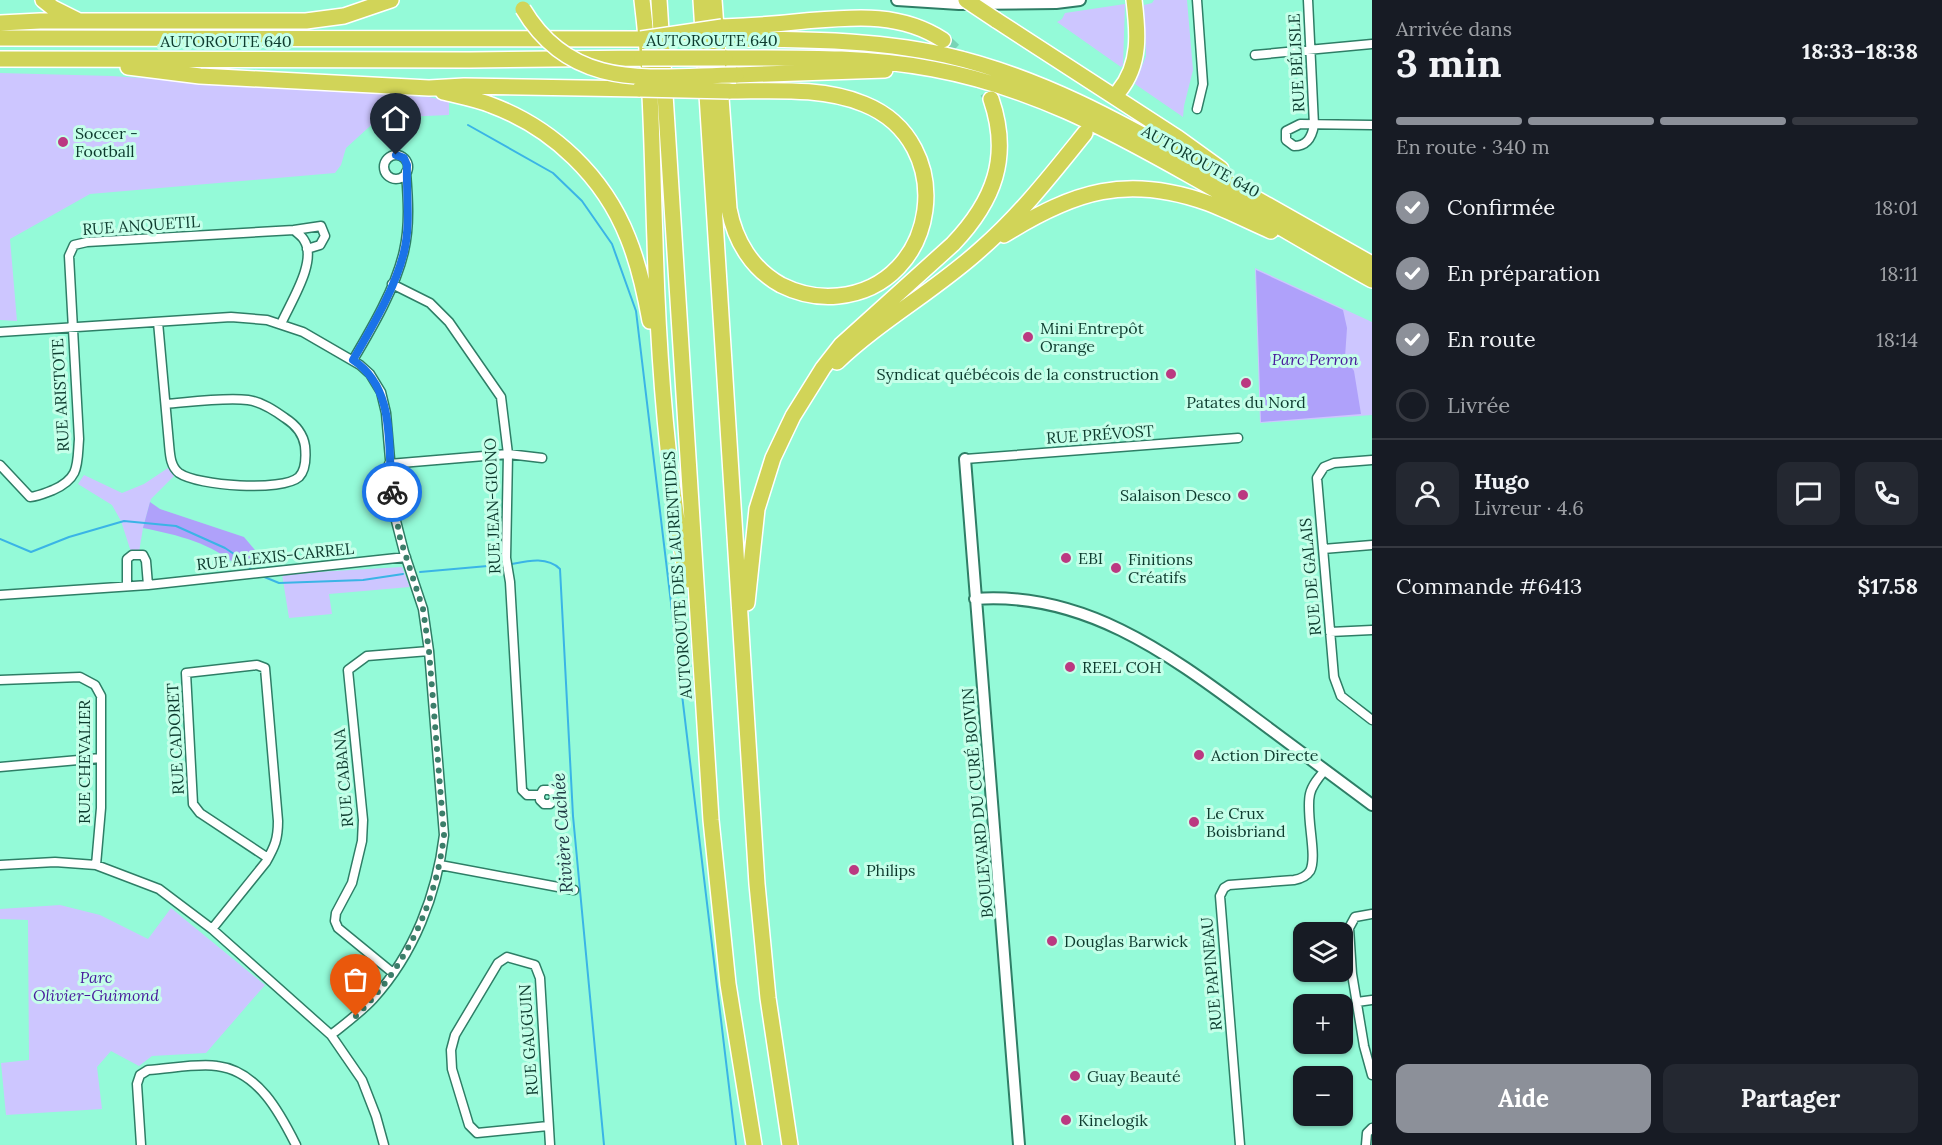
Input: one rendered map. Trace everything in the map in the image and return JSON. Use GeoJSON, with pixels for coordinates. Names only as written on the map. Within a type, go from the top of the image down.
{"type":"FeatureCollection","features":[{"type":"Feature","properties":{"kind":"highway"},"geometry":{"type":"LineString","coordinates":[[43,0],[53,8],[80,21]]}},
{"type":"Feature","properties":{"kind":"highway"},"geometry":{"type":"LineString","coordinates":[[0,22],[306,21],[344,16],[391,0]]}},
{"type":"Feature","properties":{"kind":"highway"},"geometry":{"type":"LineString","coordinates":[[642,0],[651,113],[662,376],[679,541],[699,646]]}},
{"type":"Feature","properties":{"kind":"highway","name":"AUTOROUTE DES LAURENTIDES"},"geometry":{"type":"LineString","coordinates":[[656,0],[660,19],[711,820],[719,911],[735,1033],[754,1145]]}},
{"type":"Feature","properties":{"kind":"highway"},"geometry":{"type":"LineString","coordinates":[[701,0],[761,934],[790,1145]]}},
{"type":"Feature","properties":{"kind":"highway"},"geometry":{"type":"LineString","coordinates":[[63,59],[200,76],[429,88],[464,86],[640,89],[729,91],[806,93],[846,98],[876,109],[904,132],[921,163],[926,186],[927,202],[916,242],[908,255],[892,272],[873,286],[858,292],[835,296],[818,296],[793,290],[779,284],[760,269],[745,252],[735,231],[729,209],[714,0]]}},
{"type":"Feature","properties":{"kind":"highway"},"geometry":{"type":"LineString","coordinates":[[966,0],[1178,138],[1278,211]]}},
{"type":"Feature","properties":{"kind":"highway"},"geometry":{"type":"LineString","coordinates":[[1119,91],[1132,72],[1136,54],[1134,0]]}},
{"type":"Feature","properties":{"kind":"highway"},"geometry":{"type":"LineString","coordinates":[[521,5],[535,28],[553,46],[572,59],[597,70],[615,74],[736,75],[933,69]]}},
{"type":"Feature","properties":{"kind":"highway"},"geometry":{"type":"LineString","coordinates":[[723,33],[848,18],[878,18],[916,25],[943,40]]}},
{"type":"Feature","properties":{"kind":"highway","name":"AUTOROUTE 640"},"geometry":{"type":"LineString","coordinates":[[0,38],[641,39],[723,33],[867,42],[931,52],[986,66],[1044,86],[1101,112],[1372,264]]}},
{"type":"Feature","properties":{"kind":"highway","name":"AUTOROUTE 640"},"geometry":{"type":"LineString","coordinates":[[0,59],[841,59],[895,63],[933,69],[1016,91],[1100,125],[1372,280]]}},
{"type":"Feature","properties":{"kind":"highway"},"geometry":{"type":"LineString","coordinates":[[429,88],[491,105],[523,120],[563,147],[594,179],[614,207],[632,248],[642,279],[662,376]]}},
{"type":"Feature","properties":{"kind":"highway"},"geometry":{"type":"LineString","coordinates":[[742,648],[753,535],[761,494],[782,437],[823,368],[841,345],[953,244],[982,208],[995,180],[1000,152],[999,128],[991,99]]}},
{"type":"Feature","properties":{"kind":"highway"},"geometry":{"type":"LineString","coordinates":[[981,249],[1043,185],[1085,134]]}},
{"type":"Feature","properties":{"kind":"highway"},"geometry":{"type":"LineString","coordinates":[[811,387],[859,343],[981,249],[1037,214],[1063,202],[1092,193],[1136,189],[1177,194],[1210,204],[1329,256]]}},
{"type":"Feature","properties":{"kind":"street"},"geometry":{"type":"LineString","coordinates":[[897,0],[959,4],[1080,0]]}},
{"type":"Feature","properties":{"kind":"street"},"geometry":{"type":"LineString","coordinates":[[1197,0],[1203,84],[1197,109]]}},
{"type":"Feature","properties":{"kind":"street","name":"RUE BÉLISLE"},"geometry":{"type":"LineString","coordinates":[[1308,0],[1314,126],[1372,125]]}},
{"type":"Feature","properties":{"kind":"street"},"geometry":{"type":"LineString","coordinates":[[1255,55],[1372,44]]}},
{"type":"Feature","properties":{"kind":"street"},"geometry":{"type":"LineString","coordinates":[[353,360],[392,284],[404,251],[408,217],[406,172]]}},
{"type":"Feature","properties":{"kind":"street","name":"RUE ANQUETIL"},"geometry":{"type":"LineString","coordinates":[[72,327],[69,256],[74,245],[87,242],[294,230],[321,226],[325,236],[320,245],[307,249]]}},
{"type":"Feature","properties":{"kind":"street"},"geometry":{"type":"LineString","coordinates":[[281,324],[302,281],[308,255],[305,241],[294,230]]}},
{"type":"Feature","properties":{"kind":"street","name":"RUE JEAN-GIONO"},"geometry":{"type":"LineString","coordinates":[[392,284],[430,303],[449,322],[501,398],[508,454],[506,558],[510,582],[522,790],[527,795],[540,795]]}},
{"type":"Feature","properties":{"kind":"street"},"geometry":{"type":"LineString","coordinates":[[0,332],[244,317],[281,324],[353,360],[370,374],[382,397],[386,413],[395,517],[423,609],[429,651],[443,825],[440,865],[430,903],[412,942],[393,973],[374,998],[356,1016],[331,1035]]}},
{"type":"Feature","properties":{"kind":"street"},"geometry":{"type":"LineString","coordinates":[[158,322],[171,463],[178,472],[200,481],[230,486],[288,482],[299,476],[305,465],[305,446],[300,431],[270,408],[249,400],[166,404]]}},
{"type":"Feature","properties":{"kind":"street","name":"RUE ARISTOTE"},"geometry":{"type":"LineString","coordinates":[[0,465],[30,497],[66,484],[73,478],[77,466],[79,438],[72,327]]}},
{"type":"Feature","properties":{"kind":"street","name":"RUE PRÉVOST"},"geometry":{"type":"LineString","coordinates":[[965,459],[1238,438]]}},
{"type":"Feature","properties":{"kind":"street"},"geometry":{"type":"LineString","coordinates":[[389,464],[508,454],[542,458]]}},
{"type":"Feature","properties":{"kind":"street","name":"BOULEVARD DU CURÉ BOIVIN"},"geometry":{"type":"LineString","coordinates":[[965,459],[1019,1145]]}},
{"type":"Feature","properties":{"kind":"street","name":"RUE DE GALAIS"},"geometry":{"type":"LineString","coordinates":[[1372,460],[1334,463],[1324,467],[1317,478],[1334,677],[1341,696],[1372,720]]}},
{"type":"Feature","properties":{"kind":"street"},"geometry":{"type":"LineString","coordinates":[[1323,549],[1372,545]]}},
{"type":"Feature","properties":{"kind":"street"},"geometry":{"type":"LineString","coordinates":[[127,586],[127,559],[136,554],[142,555],[146,561],[148,585]]}},
{"type":"Feature","properties":{"kind":"street","name":"RUE ALEXIS-CARREL"},"geometry":{"type":"LineString","coordinates":[[0,595],[148,585],[406,557]]}},
{"type":"Feature","properties":{"kind":"street"},"geometry":{"type":"LineString","coordinates":[[975,599],[1003,598],[1049,605],[1096,620],[1135,636],[1189,669],[1372,805]]}},
{"type":"Feature","properties":{"kind":"street"},"geometry":{"type":"LineString","coordinates":[[1330,632],[1372,630]]}},
{"type":"Feature","properties":{"kind":"street","name":"RUE CABANA"},"geometry":{"type":"LineString","coordinates":[[393,973],[338,928],[335,921],[336,913],[352,883],[362,841],[363,820],[348,670],[367,656],[429,651]]}},
{"type":"Feature","properties":{"kind":"street","name":"RUE CADORET"},"geometry":{"type":"LineString","coordinates":[[212,928],[268,858],[278,841],[265,668],[257,665],[186,673],[193,804],[200,813],[268,858]]}},
{"type":"Feature","properties":{"kind":"street","name":"RUE CHEVALIER"},"geometry":{"type":"LineString","coordinates":[[0,680],[80,678],[95,685],[101,696],[101,808],[96,865]]}},
{"type":"Feature","properties":{"kind":"street"},"geometry":{"type":"LineString","coordinates":[[0,767],[101,758]]}},
{"type":"Feature","properties":{"kind":"street","name":"RUE PAPINEAU"},"geometry":{"type":"LineString","coordinates":[[1240,1145],[1220,896],[1229,885],[1297,879],[1308,873],[1312,861],[1308,816],[1309,797],[1313,786],[1325,770]]}},
{"type":"Feature","properties":{"kind":"street"},"geometry":{"type":"LineString","coordinates":[[0,865],[55,862],[96,865],[159,889],[212,928],[331,1035],[362,1080],[384,1145]]}},
{"type":"Feature","properties":{"kind":"street"},"geometry":{"type":"LineString","coordinates":[[440,865],[574,890]]}},
{"type":"Feature","properties":{"kind":"street"},"geometry":{"type":"LineString","coordinates":[[1372,914],[1355,917],[1349,928],[1352,974],[1364,1046],[1372,1076]]}},
{"type":"Feature","properties":{"kind":"street","name":"RUE GAUGUIN"},"geometry":{"type":"LineString","coordinates":[[548,1126],[477,1133],[469,1125],[452,1069],[451,1050],[455,1035],[498,963],[507,957],[535,965],[540,978],[550,1145]]}},
{"type":"Feature","properties":{"kind":"street"},"geometry":{"type":"LineString","coordinates":[[1357,1002],[1372,1000]]}},
{"type":"Feature","properties":{"kind":"street"},"geometry":{"type":"LineString","coordinates":[[141,1145],[137,1084],[140,1075],[148,1070],[216,1065],[231,1069],[254,1083],[277,1109],[296,1145]]}},
{"type":"Feature","properties":{"kind":"street"},"geometry":{"type":"LineString","coordinates":[[1366,1145],[1366,1136],[1372,1128]]}},
{"type":"Feature","properties":{"kind":"green space"},"geometry":{"type":"Polygon","coordinates":[[[1154,0],[1187,0],[1193,70],[1183,117],[1135,84],[1146,56],[1144,5],[1154,0]]]}},
{"type":"Feature","properties":{"kind":"green space"},"geometry":{"type":"Polygon","coordinates":[[[1125,4],[1123,65],[1121,67],[1057,22],[1065,13],[1125,4]]]}},
{"type":"Feature","properties":{"kind":"green space"},"geometry":{"type":"Polygon","coordinates":[[[0,73],[112,76],[428,97],[449,101],[449,115],[379,118],[346,148],[341,165],[335,173],[90,194],[10,239],[17,321],[0,320],[0,73]]]}},
{"type":"Feature","properties":{"kind":"green space","name":"Parc Perron"},"geometry":{"type":"Polygon","coordinates":[[[1255,268],[1372,322],[1372,415],[1260,423],[1255,268]]]}},
{"type":"Feature","properties":{"kind":"green space","name":"Parc Perron"},"geometry":{"type":"Polygon","coordinates":[[[1256,270],[1343,310],[1347,328],[1345,357],[1354,371],[1361,414],[1261,422],[1256,270]]]}},
{"type":"Feature","properties":{"kind":"green space"},"geometry":{"type":"Polygon","coordinates":[[[168,468],[174,476],[151,499],[139,552],[132,555],[121,521],[112,505],[78,484],[84,475],[122,493],[144,484],[168,468]]]}},
{"type":"Feature","properties":{"kind":"green space"},"geometry":{"type":"Polygon","coordinates":[[[150,502],[160,509],[244,537],[265,562],[240,568],[218,552],[194,541],[143,528],[150,502]]]}},
{"type":"Feature","properties":{"kind":"green space"},"geometry":{"type":"Polygon","coordinates":[[[402,567],[410,587],[329,594],[332,614],[289,618],[282,574],[402,567]]]}},
{"type":"Feature","properties":{"kind":"green space","name":"Parc Olivier-Guimond"},"geometry":{"type":"Polygon","coordinates":[[[60,905],[100,915],[148,939],[171,908],[265,985],[206,1053],[152,1056],[139,1066],[111,1051],[97,1067],[102,1109],[6,1115],[1,1063],[29,1060],[28,920],[0,919],[0,909],[60,905]]]}},
{"type":"Feature","properties":{"kind":"waterway"},"geometry":{"type":"LineString","coordinates":[[468,125],[553,173],[582,201],[612,244],[636,311],[736,1145]]}},
{"type":"Feature","properties":{"kind":"waterway","name":"Rivière Cachée"},"geometry":{"type":"LineString","coordinates":[[0,539],[31,552],[69,537],[124,521],[176,526],[225,548],[252,570]]}},
{"type":"Feature","properties":{"kind":"waterway","name":"Rivière Cachée"},"geometry":{"type":"LineString","coordinates":[[512,564],[543,561],[560,569],[573,816],[604,1145]]}},
{"type":"Feature","properties":{"kind":"waterway","name":"Rivière Cachée"},"geometry":{"type":"LineString","coordinates":[[420,572],[499,565]]}},
{"type":"Feature","properties":{"kind":"waterway","name":"Rivière Cachée"},"geometry":{"type":"LineString","coordinates":[[262,576],[279,583],[363,580],[403,574]]}},
{"type":"Feature","properties":{"kind":"tunnel"},"geometry":{"type":"LineString","coordinates":[[943,40],[976,71],[991,99]]}},
{"type":"Feature","properties":{"kind":"way so far"},"geometry":{"type":"LineString","coordinates":[[356,1016],[374,998],[393,973],[412,942],[430,903],[440,865],[444,835],[429,651],[423,609],[400,538],[392,492]]}},
{"type":"Feature","properties":{"kind":"place","name":"Soccer - Football"},"geometry":{"type":"Point","coordinates":[63,142]}},
{"type":"Feature","properties":{"kind":"place","name":"Mini Entrepôt Orange"},"geometry":{"type":"Point","coordinates":[1028,337]}},
{"type":"Feature","properties":{"kind":"place","name":"Syndicat québécois de la construction"},"geometry":{"type":"Point","coordinates":[1171,374]}},
{"type":"Feature","properties":{"kind":"place","name":"Patates du Nord"},"geometry":{"type":"Point","coordinates":[1246,383]}},
{"type":"Feature","properties":{"kind":"place","name":"Salaison Desco"},"geometry":{"type":"Point","coordinates":[1243,495]}},
{"type":"Feature","properties":{"kind":"place","name":"EBI"},"geometry":{"type":"Point","coordinates":[1066,558]}},
{"type":"Feature","properties":{"kind":"place","name":"Finitions Créatifs"},"geometry":{"type":"Point","coordinates":[1116,568]}},
{"type":"Feature","properties":{"kind":"place","name":"REEL COH"},"geometry":{"type":"Point","coordinates":[1070,667]}},
{"type":"Feature","properties":{"kind":"place","name":"Action Directe"},"geometry":{"type":"Point","coordinates":[1199,755]}},
{"type":"Feature","properties":{"kind":"place","name":"Le Crux Boisbriand"},"geometry":{"type":"Point","coordinates":[1194,822]}},
{"type":"Feature","properties":{"kind":"place","name":"Philips"},"geometry":{"type":"Point","coordinates":[854,870]}},
{"type":"Feature","properties":{"kind":"place","name":"Douglas Barwick"},"geometry":{"type":"Point","coordinates":[1052,941]}},
{"type":"Feature","properties":{"kind":"place","name":"Guay Beauté"},"geometry":{"type":"Point","coordinates":[1075,1076]}},
{"type":"Feature","properties":{"kind":"place","name":"Kinelogik"},"geometry":{"type":"Point","coordinates":[1066,1120]}},
{"type":"Feature","properties":{"kind":"route"},"geometry":{"type":"LineString","coordinates":[[392,492],[385,407],[377,384],[370,374],[353,360],[392,284],[404,251],[408,217],[407,165],[404,158],[396,155]]}}]}
